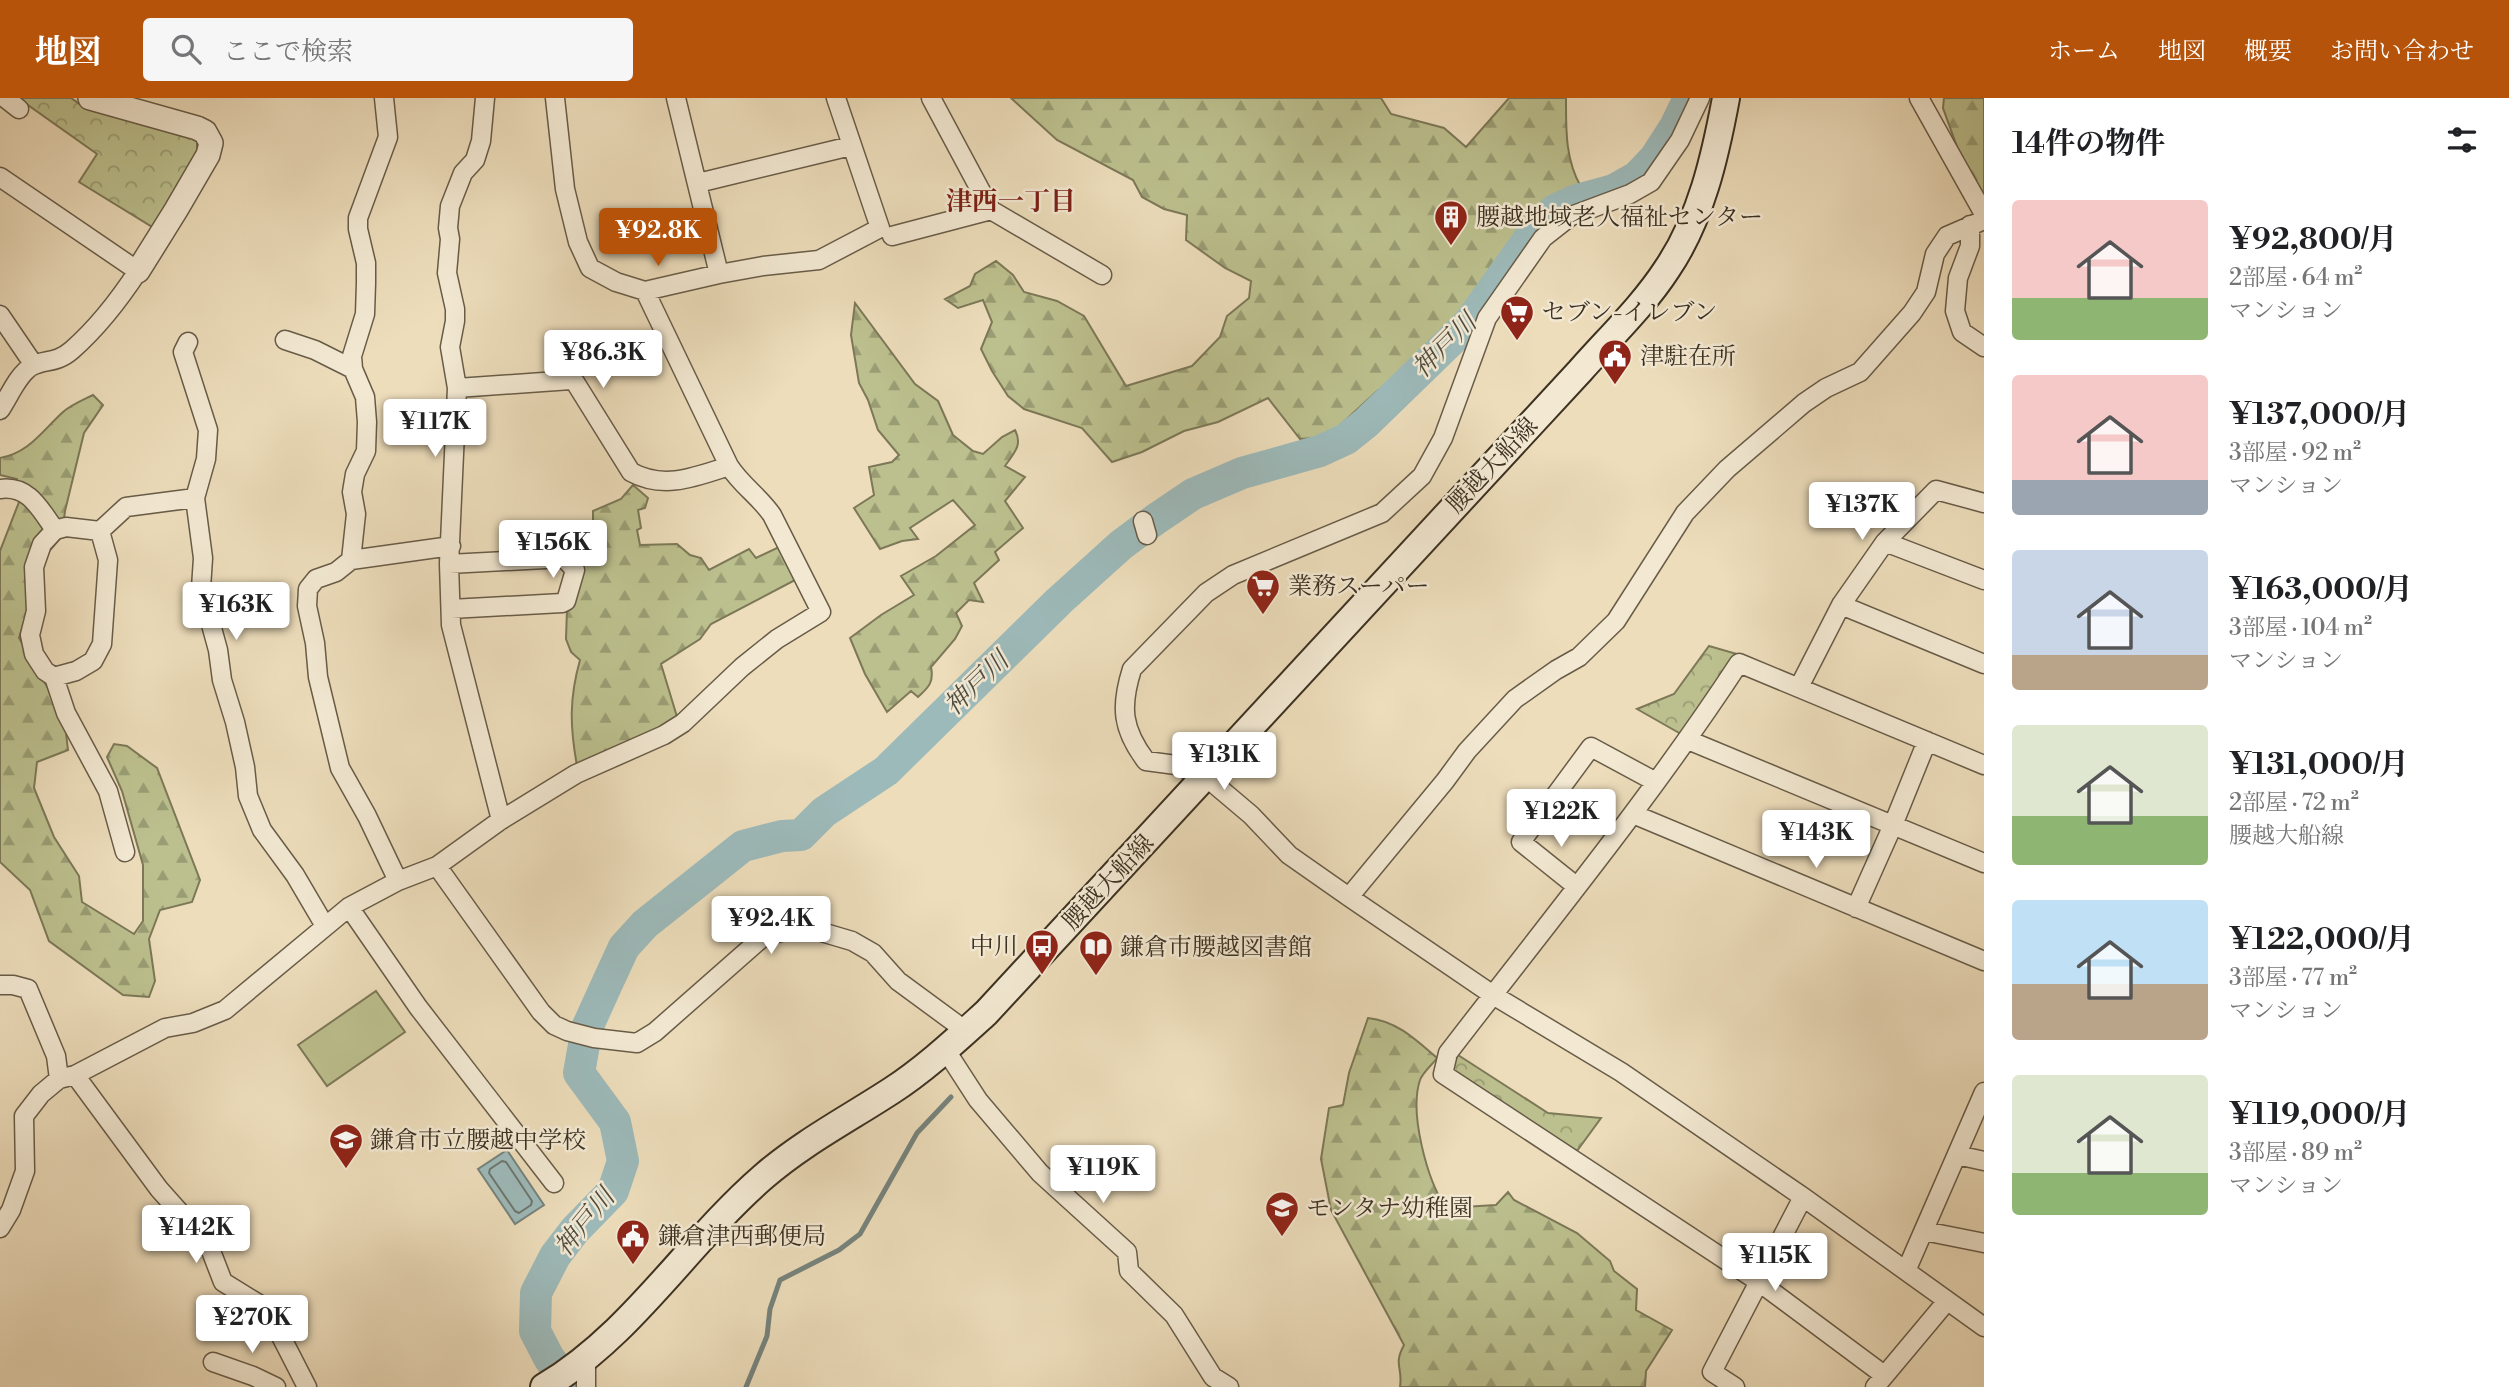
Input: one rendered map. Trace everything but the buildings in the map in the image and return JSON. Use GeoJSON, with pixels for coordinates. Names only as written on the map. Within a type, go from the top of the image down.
{"type":"FeatureCollection","features":[{"type":"Feature","properties":{"kind":"main road","name":"腰越大船線"},"geometry":{"type":"LineString","coordinates":[[568,1377],[628,1318],[730,1206],[765,1175],[804,1144],[894,1089],[945,1049],[994,1004],[1580,371],[1668,268],[1694,218],[1702,196],[1719,136],[1726,98]]}},
{"type":"Feature","properties":{"kind":"street"},"geometry":{"type":"LineString","coordinates":[[5,98],[19,109]]}},
{"type":"Feature","properties":{"kind":"street"},"geometry":{"type":"LineString","coordinates":[[0,410],[25,372],[34,365],[55,361],[71,352],[108,312],[138,271],[176,210],[208,155],[212,143],[205,132],[197,128],[90,98]]}},
{"type":"Feature","properties":{"kind":"street"},"geometry":{"type":"LineString","coordinates":[[351,560],[356,514],[352,492],[355,474],[366,451],[368,422],[365,397],[353,369],[352,356],[365,314],[366,263],[358,218],[388,136],[384,98]]}},
{"type":"Feature","properties":{"kind":"street"},"geometry":{"type":"LineString","coordinates":[[485,98],[481,141],[475,160],[463,173],[458,184],[450,206],[448,228],[450,239],[447,273],[455,309],[450,347],[457,388],[450,555],[451,625],[501,820]]}},
{"type":"Feature","properties":{"kind":"street"},"geometry":{"type":"LineString","coordinates":[[555,98],[565,189],[579,242],[590,268],[616,282],[645,291],[763,266],[819,260],[880,228],[836,98]]}},
{"type":"Feature","properties":{"kind":"street"},"geometry":{"type":"LineString","coordinates":[[676,98],[719,274]]}},
{"type":"Feature","properties":{"kind":"street"},"geometry":{"type":"LineString","coordinates":[[931,98],[991,210],[1102,275]]}},
{"type":"Feature","properties":{"kind":"street"},"geometry":{"type":"LineString","coordinates":[[1700,98],[1680,140],[1651,182],[1630,194],[1571,216],[1543,238],[1487,318],[1443,438],[1422,476],[1377,516],[1233,575],[1206,593],[1132,669],[1124,715],[1132,743],[1146,761],[1176,765],[1206,777],[1251,815],[1289,855],[1493,995],[1621,1072],[1803,1197],[1984,1328]]}},
{"type":"Feature","properties":{"kind":"street"},"geometry":{"type":"LineString","coordinates":[[1919,98],[1939,130],[1979,220],[1958,278],[1955,311],[1962,332],[1984,347]]}},
{"type":"Feature","properties":{"kind":"street"},"geometry":{"type":"LineString","coordinates":[[698,183],[851,146]]}},
{"type":"Feature","properties":{"kind":"street"},"geometry":{"type":"LineString","coordinates":[[0,177],[138,271]]}},
{"type":"Feature","properties":{"kind":"street"},"geometry":{"type":"LineString","coordinates":[[892,236],[991,210]]}},
{"type":"Feature","properties":{"kind":"street"},"geometry":{"type":"LineString","coordinates":[[1349,897],[1467,751],[1515,699],[1579,657],[1616,621],[1685,513],[1727,468],[1804,403],[1826,388],[1860,372],[1877,355],[1926,292],[1940,243],[1947,236],[1979,220]]}},
{"type":"Feature","properties":{"kind":"street"},"geometry":{"type":"LineString","coordinates":[[0,1228],[11,1210],[25,1171],[24,1116],[41,1094],[67,1077],[165,1028],[193,1023],[225,1010],[349,907],[398,881],[438,866],[501,820],[576,774],[664,735],[683,723],[742,667],[777,639],[821,612],[772,516],[762,502],[741,484],[729,466],[645,291]]}},
{"type":"Feature","properties":{"kind":"street"},"geometry":{"type":"LineString","coordinates":[[0,315],[34,365]]}},
{"type":"Feature","properties":{"kind":"street"},"geometry":{"type":"LineString","coordinates":[[285,340],[315,350],[353,369]]}},
{"type":"Feature","properties":{"kind":"street"},"geometry":{"type":"LineString","coordinates":[[188,342],[183,352],[208,429],[206,459],[195,498],[203,558],[201,588],[245,767],[247,796],[262,830],[295,875],[325,926]]}},
{"type":"Feature","properties":{"kind":"street"},"geometry":{"type":"LineString","coordinates":[[457,388],[571,380],[575,382],[631,472],[644,479],[659,482],[681,481],[729,466]]}},
{"type":"Feature","properties":{"kind":"street"},"geometry":{"type":"LineString","coordinates":[[0,489],[16,489],[28,494],[55,530]]}},
{"type":"Feature","properties":{"kind":"street"},"geometry":{"type":"LineString","coordinates":[[1798,687],[1841,605],[1885,542],[1936,491],[1984,503]]}},
{"type":"Feature","properties":{"kind":"street"},"geometry":{"type":"LineString","coordinates":[[125,852],[108,791],[66,713],[54,677],[45,671],[34,654],[30,635],[36,611],[36,554],[55,530],[66,527],[100,531],[126,507],[195,498]]}},
{"type":"Feature","properties":{"kind":"street"},"geometry":{"type":"LineString","coordinates":[[54,677],[76,671],[93,661],[102,645],[108,560],[100,531]]}},
{"type":"Feature","properties":{"kind":"street"},"geometry":{"type":"LineString","coordinates":[[1885,542],[1984,580]]}},
{"type":"Feature","properties":{"kind":"street"},"geometry":{"type":"LineString","coordinates":[[398,881],[340,768],[318,677],[315,643],[307,606],[308,589],[316,579],[336,572],[351,560],[450,555],[564,558],[575,570],[566,601],[562,603],[451,608]]}},
{"type":"Feature","properties":{"kind":"street"},"geometry":{"type":"LineString","coordinates":[[1841,605],[1984,664]]}},
{"type":"Feature","properties":{"kind":"street"},"geometry":{"type":"LineString","coordinates":[[1947,1301],[1880,1381],[1759,1282],[1443,1074],[1448,1052],[1633,814],[1688,740],[1739,663],[1984,765]]}},
{"type":"Feature","properties":{"kind":"street"},"geometry":{"type":"LineString","coordinates":[[1688,740],[1984,863]]}},
{"type":"Feature","properties":{"kind":"street"},"geometry":{"type":"LineString","coordinates":[[1856,908],[1927,741]]}},
{"type":"Feature","properties":{"kind":"street"},"geometry":{"type":"LineString","coordinates":[[1576,886],[1521,842],[1591,747],[1656,782]]}},
{"type":"Feature","properties":{"kind":"street"},"geometry":{"type":"LineString","coordinates":[[1633,814],[1984,961]]}},
{"type":"Feature","properties":{"kind":"street"},"geometry":{"type":"LineString","coordinates":[[438,866],[541,1013],[554,1025],[586,1036],[637,1043],[655,1032],[764,937],[792,929],[808,928],[852,941],[873,953],[898,981],[965,1031]]}},
{"type":"Feature","properties":{"kind":"street"},"geometry":{"type":"LineString","coordinates":[[349,907],[418,1007],[554,1183]]}},
{"type":"Feature","properties":{"kind":"street"},"geometry":{"type":"LineString","coordinates":[[0,985],[28,989],[67,1077],[192,1226],[211,1251],[223,1282],[267,1308],[307,1387]]}},
{"type":"Feature","properties":{"kind":"street"},"geometry":{"type":"LineString","coordinates":[[945,1049],[978,1100],[1040,1173],[1127,1252],[1129,1271],[1174,1315],[1213,1377],[1229,1387]]}},
{"type":"Feature","properties":{"kind":"street"},"geometry":{"type":"LineString","coordinates":[[1906,1271],[1984,1092]]}},
{"type":"Feature","properties":{"kind":"street"},"geometry":{"type":"LineString","coordinates":[[1957,1155],[1984,1161]]}},
{"type":"Feature","properties":{"kind":"street"},"geometry":{"type":"LineString","coordinates":[[1735,1387],[1712,1372],[1803,1197]]}},
{"type":"Feature","properties":{"kind":"street"},"geometry":{"type":"LineString","coordinates":[[1924,1231],[1984,1243]]}},
{"type":"Feature","properties":{"kind":"street"},"geometry":{"type":"LineString","coordinates":[[213,1362],[276,1387]]}},
{"type":"Feature","properties":{"kind":"green space"},"geometry":{"type":"Polygon","coordinates":[[[18,98],[71,98],[81,105],[197,141],[197,153],[154,228],[79,182],[97,154],[18,98]]]}},
{"type":"Feature","properties":{"kind":"green space"},"geometry":{"type":"Polygon","coordinates":[[[1011,98],[1381,98],[1391,114],[1444,128],[1466,147],[1509,98],[1566,98],[1569,155],[1581,187],[1563,196],[1530,226],[1449,335],[1376,392],[1335,430],[1315,438],[1300,439],[1268,398],[1218,422],[1184,431],[1142,452],[1112,462],[1082,428],[1024,409],[1008,396],[981,349],[992,322],[983,300],[958,308],[945,299],[970,286],[975,274],[996,261],[1013,275],[1024,292],[1057,301],[1084,316],[1126,386],[1192,366],[1220,337],[1227,316],[1249,298],[1251,281],[1225,268],[1186,240],[1187,215],[1164,209],[1142,197],[1133,180],[1057,140],[1011,98]]]}},
{"type":"Feature","properties":{"kind":"green space"},"geometry":{"type":"Polygon","coordinates":[[[1944,98],[1984,98],[1984,216],[1943,108],[1944,98]]]}},
{"type":"Feature","properties":{"kind":"green space"},"geometry":{"type":"Polygon","coordinates":[[[855,303],[915,384],[938,401],[953,435],[973,451],[983,454],[1002,437],[1015,430],[1018,445],[1005,466],[1025,477],[1005,501],[1023,528],[995,552],[999,560],[974,583],[983,602],[969,600],[956,613],[962,626],[955,639],[931,667],[930,684],[925,690],[918,697],[911,691],[887,712],[865,674],[850,638],[914,595],[901,576],[936,556],[975,525],[953,500],[910,528],[918,539],[902,541],[880,549],[854,508],[874,495],[869,467],[892,462],[899,455],[878,430],[859,383],[851,335],[855,303]]]}},
{"type":"Feature","properties":{"kind":"green space"},"geometry":{"type":"Polygon","coordinates":[[[93,395],[103,405],[84,433],[65,511],[62,536],[45,556],[19,638],[64,716],[68,750],[37,762],[34,788],[54,837],[79,876],[82,902],[134,934],[143,921],[143,865],[122,791],[107,757],[114,744],[127,746],[157,768],[200,880],[192,902],[160,910],[149,939],[155,981],[149,997],[123,995],[49,941],[30,890],[0,862],[0,551],[19,502],[17,479],[0,475],[0,458],[27,446],[66,409],[93,395]]]}},
{"type":"Feature","properties":{"kind":"green space"},"geometry":{"type":"Polygon","coordinates":[[[633,485],[648,498],[645,508],[638,510],[641,528],[637,530],[640,545],[677,544],[690,555],[701,558],[709,570],[749,549],[756,558],[781,546],[797,579],[711,624],[700,639],[661,664],[678,720],[577,766],[572,713],[580,660],[571,652],[566,639],[567,609],[581,568],[576,553],[593,544],[593,511],[621,499],[633,485]]]}},
{"type":"Feature","properties":{"kind":"green space"},"geometry":{"type":"Polygon","coordinates":[[[1709,646],[1737,654],[1681,734],[1637,709],[1674,694],[1709,646]]]}},
{"type":"Feature","properties":{"kind":"green space"},"geometry":{"type":"Polygon","coordinates":[[[376,991],[405,1032],[327,1086],[298,1045],[376,991]]]}},
{"type":"Feature","properties":{"kind":"green space"},"geometry":{"type":"Polygon","coordinates":[[[1368,1018],[1397,1027],[1437,1058],[1420,1080],[1417,1094],[1418,1128],[1432,1181],[1446,1208],[1496,1205],[1508,1192],[1514,1200],[1577,1233],[1610,1261],[1614,1271],[1637,1289],[1636,1310],[1672,1330],[1646,1371],[1645,1387],[1400,1387],[1399,1362],[1404,1345],[1331,1210],[1321,1159],[1329,1108],[1343,1105],[1349,1073],[1368,1018]]]}},
{"type":"Feature","properties":{"kind":"green space"},"geometry":{"type":"Polygon","coordinates":[[[1458,1055],[1548,1113],[1601,1118],[1577,1151],[1450,1068],[1458,1055]]]}},
{"type":"Feature","properties":{"kind":"water"},"geometry":{"type":"Polygon","coordinates":[[[507,1150],[544,1205],[515,1224],[478,1169],[507,1150]]]}},
{"type":"Feature","properties":{"kind":"waterway","name":"神戸川"},"geometry":{"type":"LineString","coordinates":[[570,1387],[549,1358],[535,1331],[536,1293],[555,1256],[575,1230],[613,1191],[623,1161],[615,1122],[579,1073],[587,1028],[624,947],[645,924],[743,846],[782,836],[801,835],[824,812],[886,771],[1059,601],[1121,545],[1156,519],[1193,494],[1242,473],[1320,451],[1346,439],[1469,323],[1538,226],[1555,210],[1574,201],[1614,190],[1637,177],[1655,158],[1675,127],[1689,98]]}},
{"type":"Feature","properties":{"kind":"waterway"},"geometry":{"type":"LineString","coordinates":[[746,1387],[767,1336],[770,1309],[780,1280],[839,1250],[860,1234],[917,1133],[951,1097]]}},
{"type":"Feature","properties":{"kind":"place","name":"腰越地域老人福祉センター"},"geometry":{"type":"Point","coordinates":[1451,247]}},
{"type":"Feature","properties":{"kind":"place","name":"セブン-イレブン"},"geometry":{"type":"Point","coordinates":[1517,342]}},
{"type":"Feature","properties":{"kind":"place","name":"津駐在所"},"geometry":{"type":"Point","coordinates":[1615,386]}},
{"type":"Feature","properties":{"kind":"place","name":"業務スーパー"},"geometry":{"type":"Point","coordinates":[1263,616]}},
{"type":"Feature","properties":{"kind":"place","name":"中川"},"geometry":{"type":"Point","coordinates":[1042,976]}},
{"type":"Feature","properties":{"kind":"place","name":"鎌倉市腰越図書館"},"geometry":{"type":"Point","coordinates":[1096,977]}},
{"type":"Feature","properties":{"kind":"place","name":"鎌倉市立腰越中学校"},"geometry":{"type":"Point","coordinates":[346,1170]}},
{"type":"Feature","properties":{"kind":"place","name":"モンタナ幼稚園"},"geometry":{"type":"Point","coordinates":[1282,1238]}},
{"type":"Feature","properties":{"kind":"place","name":"鎌倉津西郵便局"},"geometry":{"type":"Point","coordinates":[633,1266]}},
{"type":"Feature","properties":{"kind":"district","name":"津西一丁目"},"geometry":{"type":"Point","coordinates":[1011,201]}}]}
